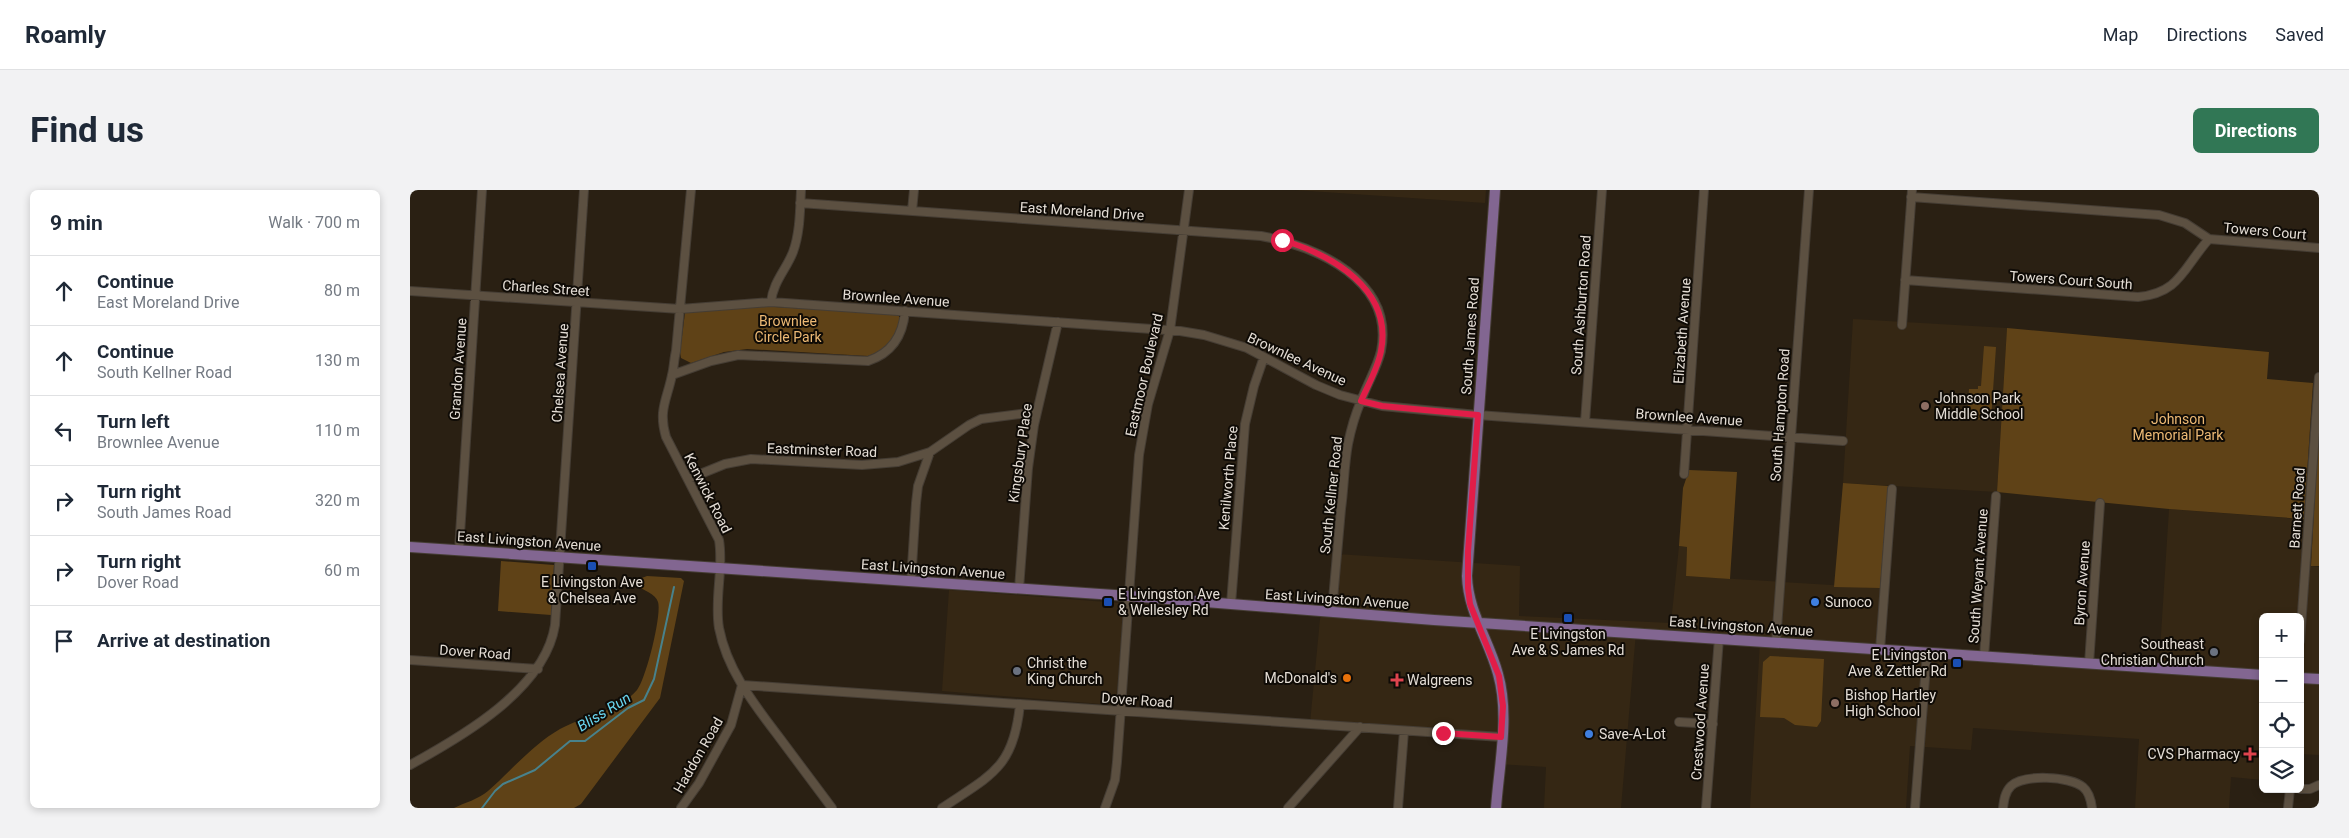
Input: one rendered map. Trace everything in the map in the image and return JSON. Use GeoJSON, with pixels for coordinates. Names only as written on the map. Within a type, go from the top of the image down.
{"type":"FeatureCollection","features":[{"type":"Feature","properties":{"kind":"main road","name":"South James Road"},"geometry":{"type":"LineString","coordinates":[[1495,190],[1467,576],[1470,604],[1499,676],[1503,706],[1496,808]]}},
{"type":"Feature","properties":{"kind":"main road","name":"East Livingston Avenue"},"geometry":{"type":"LineString","coordinates":[[410,547],[1129,596],[1479,623],[2259,675]]}},
{"type":"Feature","properties":{"kind":"main road"},"geometry":{"type":"LineString","coordinates":[[2304,678],[2319,679]]}},
{"type":"Feature","properties":{"kind":"street","name":"Grandon Avenue"},"geometry":{"type":"LineString","coordinates":[[459,550],[482,190]]}},
{"type":"Feature","properties":{"kind":"street","name":"Chelsea Avenue"},"geometry":{"type":"LineString","coordinates":[[410,765],[445,746],[510,700],[538,669],[554,635],[584,190]]}},
{"type":"Feature","properties":{"kind":"street","name":"Kenwick Road"},"geometry":{"type":"LineString","coordinates":[[691,190],[672,375],[664,401],[662,426],[666,438],[717,533],[720,546],[717,611],[720,634],[731,666],[742,685],[832,808]]}},
{"type":"Feature","properties":{"kind":"street"},"geometry":{"type":"LineString","coordinates":[[771,302],[774,287],[793,252],[798,231],[801,190]]}},
{"type":"Feature","properties":{"kind":"street"},"geometry":{"type":"LineString","coordinates":[[912,211],[914,190]]}},
{"type":"Feature","properties":{"kind":"street","name":"Eastmoor Boulevard"},"geometry":{"type":"LineString","coordinates":[[1105,808],[1115,780],[1139,455],[1148,404],[1170,330],[1189,190]]}},
{"type":"Feature","properties":{"kind":"street","name":"South Ashburton Road"},"geometry":{"type":"LineString","coordinates":[[1586,422],[1602,190]]}},
{"type":"Feature","properties":{"kind":"street","name":"Elizabeth Avenue"},"geometry":{"type":"LineString","coordinates":[[1684,474],[1704,190]]}},
{"type":"Feature","properties":{"kind":"street","name":"South Hampton Road"},"geometry":{"type":"LineString","coordinates":[[1776,642],[1808,190]]}},
{"type":"Feature","properties":{"kind":"street"},"geometry":{"type":"LineString","coordinates":[[1902,325],[1911,193],[2159,215],[2185,223],[2209,239]]}},
{"type":"Feature","properties":{"kind":"street","name":"East Moreland Drive"},"geometry":{"type":"LineString","coordinates":[[800,203],[1282,240],[1328,257],[1354,276]]}},
{"type":"Feature","properties":{"kind":"street","name":"Towers Court"},"geometry":{"type":"LineString","coordinates":[[2209,239],[2319,248]]}},
{"type":"Feature","properties":{"kind":"street","name":"Towers Court South"},"geometry":{"type":"LineString","coordinates":[[1905,280],[2138,297],[2155,296],[2171,287],[2209,239]]}},
{"type":"Feature","properties":{"kind":"street","name":"South Kellner Road"},"geometry":{"type":"LineString","coordinates":[[1332,611],[1348,446],[1361,401],[1379,360],[1382,329],[1375,304],[1354,276]]}},
{"type":"Feature","properties":{"kind":"street","name":"Charles Street"},"geometry":{"type":"LineString","coordinates":[[410,291],[680,309]]}},
{"type":"Feature","properties":{"kind":"street","name":"Brownlee Avenue"},"geometry":{"type":"LineString","coordinates":[[680,309],[771,302],[1170,330],[1227,342],[1264,357],[1316,385],[1361,401],[1382,406],[1478,415],[1844,441]]}},
{"type":"Feature","properties":{"kind":"street"},"geometry":{"type":"LineString","coordinates":[[672,375],[711,361],[738,355],[868,361],[879,357],[897,342],[902,330],[905,311]]}},
{"type":"Feature","properties":{"kind":"street","name":"Kingsbury Place"},"geometry":{"type":"LineString","coordinates":[[1020,589],[1028,468],[1036,412],[1058,322]]}},
{"type":"Feature","properties":{"kind":"street","name":"Kenilworth Place"},"geometry":{"type":"LineString","coordinates":[[1231,604],[1245,424],[1254,386],[1264,357]]}},
{"type":"Feature","properties":{"kind":"street","name":"Barnett Road"},"geometry":{"type":"LineString","coordinates":[[2302,613],[2319,377]]}},
{"type":"Feature","properties":{"kind":"street","name":"Eastminster Road"},"geometry":{"type":"LineString","coordinates":[[688,479],[725,464],[751,460],[880,465],[915,458],[930,452],[981,419],[1036,412]]}},
{"type":"Feature","properties":{"kind":"street"},"geometry":{"type":"LineString","coordinates":[[911,582],[918,486],[930,452]]}},
{"type":"Feature","properties":{"kind":"street"},"geometry":{"type":"LineString","coordinates":[[1880,650],[1892,489]]}},
{"type":"Feature","properties":{"kind":"street","name":"South Weyant Avenue"},"geometry":{"type":"LineString","coordinates":[[1984,657],[1996,496]]}},
{"type":"Feature","properties":{"kind":"street","name":"Byron Avenue"},"geometry":{"type":"LineString","coordinates":[[2089,664],[2100,503]]}},
{"type":"Feature","properties":{"kind":"street","name":"Crestwood Avenue"},"geometry":{"type":"LineString","coordinates":[[1706,808],[1719,638]]}},
{"type":"Feature","properties":{"kind":"street"},"geometry":{"type":"LineString","coordinates":[[1915,808],[1927,653]]}},
{"type":"Feature","properties":{"kind":"street","name":"Dover Road"},"geometry":{"type":"LineString","coordinates":[[410,660],[538,669]]}},
{"type":"Feature","properties":{"kind":"street","name":"Dover Road"},"geometry":{"type":"LineString","coordinates":[[742,685],[1501,737]]}},
{"type":"Feature","properties":{"kind":"street","name":"Haddon Road"},"geometry":{"type":"LineString","coordinates":[[682,808],[699,783],[731,725],[742,685]]}},
{"type":"Feature","properties":{"kind":"street"},"geometry":{"type":"LineString","coordinates":[[942,808],[985,779],[1002,763],[1014,743],[1018,728],[1020,704]]}},
{"type":"Feature","properties":{"kind":"street"},"geometry":{"type":"LineString","coordinates":[[1679,722],[1713,724]]}},
{"type":"Feature","properties":{"kind":"street"},"geometry":{"type":"LineString","coordinates":[[1288,808],[1360,727]]}},
{"type":"Feature","properties":{"kind":"street"},"geometry":{"type":"LineString","coordinates":[[1398,808],[1404,730]]}},
{"type":"Feature","properties":{"kind":"street"},"geometry":{"type":"LineString","coordinates":[[2003,808],[2007,792],[2019,780],[2030,778],[2070,780],[2082,787],[2090,798],[2092,808]]}},
{"type":"Feature","properties":{"kind":"street"},"geometry":{"type":"LineString","coordinates":[[2304,789],[2310,789],[2319,785]]}},
{"type":"Feature","properties":{"kind":"street"},"geometry":{"type":"LineString","coordinates":[[2288,808],[2290,793]]}},
{"type":"Feature","properties":{"kind":"shaded area"},"geometry":{"type":"Polygon","coordinates":[[[1295,190],[1486,190],[1485,203],[1295,190]]]}},
{"type":"Feature","properties":{"kind":"shaded area","name":"Johnson Park Middle School"},"geometry":{"type":"Polygon","coordinates":[[[1853,319],[2007,328],[1997,492],[1843,483],[1853,319]]]}},
{"type":"Feature","properties":{"kind":"shaded area"},"geometry":{"type":"Polygon","coordinates":[[[2169,509],[2313,520],[2311,566],[2319,567],[2319,755],[2304,754],[2304,613],[2259,613],[2259,780],[2231,777],[2229,808],[2135,808],[2139,739],[1973,728],[1971,750],[1910,746],[1906,808],[1750,808],[1760,642],[1636,632],[1621,808],[1544,808],[1546,767],[1499,764],[1501,735],[1310,723],[1321,609],[1332,610],[1337,554],[1520,566],[1519,616],[1671,623],[1679,546],[1687,547],[1686,576],[1880,588],[1875,657],[1916,660],[1918,651],[2159,666],[2169,509]]]}},
{"type":"Feature","properties":{"kind":"shaded area"},"geometry":{"type":"Polygon","coordinates":[[[949,590],[1119,603],[1124,606],[1116,702],[1114,705],[942,691],[949,590]]]}},
{"type":"Feature","properties":{"kind":"green space","name":"Brownlee Circle Park"},"geometry":{"type":"Polygon","coordinates":[[[758,306],[898,314],[900,319],[899,326],[890,342],[885,347],[868,356],[747,349],[724,352],[691,363],[681,358],[680,352],[685,313],[758,306]]]}},
{"type":"Feature","properties":{"kind":"green space","name":"Johnson Memorial Park"},"geometry":{"type":"Polygon","coordinates":[[[2007,328],[2269,352],[2267,379],[2313,383],[2304,519],[2169,509],[1997,492],[2007,328]]]}},
{"type":"Feature","properties":{"kind":"green space"},"geometry":{"type":"Polygon","coordinates":[[[1984,346],[1996,347],[1991,420],[1967,419],[1969,389],[1978,389],[1978,386],[1981,386],[1984,346]]]}},
{"type":"Feature","properties":{"kind":"green space"},"geometry":{"type":"Polygon","coordinates":[[[2318,439],[2319,566],[2311,566],[2318,439]]]}},
{"type":"Feature","properties":{"kind":"green space"},"geometry":{"type":"Polygon","coordinates":[[[1689,470],[1737,472],[1730,579],[1686,576],[1687,547],[1679,546],[1683,488],[1689,470]]]}},
{"type":"Feature","properties":{"kind":"green space"},"geometry":{"type":"Polygon","coordinates":[[[1843,483],[1888,486],[1880,588],[1834,587],[1843,483]]]}},
{"type":"Feature","properties":{"kind":"green space"},"geometry":{"type":"Polygon","coordinates":[[[501,561],[554,565],[551,615],[498,611],[501,561]]]}},
{"type":"Feature","properties":{"kind":"green space"},"geometry":{"type":"Polygon","coordinates":[[[647,576],[681,578],[684,581],[660,698],[581,804],[574,808],[454,808],[484,794],[550,735],[569,724],[621,703],[637,690],[649,661],[659,609],[657,599],[649,592],[637,586],[639,579],[647,576]]]}},
{"type":"Feature","properties":{"kind":"green space"},"geometry":{"type":"Polygon","coordinates":[[[1770,656],[1824,659],[1821,721],[1817,727],[1795,725],[1784,718],[1760,717],[1763,662],[1770,656]]]}},
{"type":"Feature","properties":{"kind":"waterway","name":"Bliss Run"},"geometry":{"type":"LineString","coordinates":[[482,808],[503,784],[535,770],[570,741],[585,741],[628,708],[644,700],[654,679],[674,587]]}},
{"type":"Feature","properties":{"kind":"place","name":"Johnson Park Middle School"},"geometry":{"type":"Point","coordinates":[1925,406]}},
{"type":"Feature","properties":{"kind":"place","name":"E Livingston Ave & Chelsea Ave"},"geometry":{"type":"Point","coordinates":[592,566]}},
{"type":"Feature","properties":{"kind":"place","name":"E Livingston Ave & Wellesley Rd"},"geometry":{"type":"Point","coordinates":[1108,602]}},
{"type":"Feature","properties":{"kind":"place","name":"Sunoco"},"geometry":{"type":"Point","coordinates":[1815,602]}},
{"type":"Feature","properties":{"kind":"place","name":"E Livingston Ave & S James Rd"},"geometry":{"type":"Point","coordinates":[1568,618]}},
{"type":"Feature","properties":{"kind":"place","name":"Southeast Christian Church"},"geometry":{"type":"Point","coordinates":[2214,652]}},
{"type":"Feature","properties":{"kind":"place","name":"E Livingston Ave & Zettler Rd"},"geometry":{"type":"Point","coordinates":[1957,663]}},
{"type":"Feature","properties":{"kind":"place","name":"Christ the King Church"},"geometry":{"type":"Point","coordinates":[1017,671]}},
{"type":"Feature","properties":{"kind":"place","name":"McDonald's"},"geometry":{"type":"Point","coordinates":[1347,678]}},
{"type":"Feature","properties":{"kind":"place","name":"Walgreens"},"geometry":{"type":"Point","coordinates":[1397,680]}},
{"type":"Feature","properties":{"kind":"place","name":"Bishop Hartley High School"},"geometry":{"type":"Point","coordinates":[1835,703]}},
{"type":"Feature","properties":{"kind":"place","name":"Save-A-Lot"},"geometry":{"type":"Point","coordinates":[1589,734]}},
{"type":"Feature","properties":{"kind":"place","name":"CVS Pharmacy"},"geometry":{"type":"Point","coordinates":[2250,754]}},
{"type":"Feature","properties":{"kind":"route"},"geometry":{"type":"LineString","coordinates":[[1282,240],[1298,244],[1337,263],[1365,287],[1375,304],[1380,316],[1382,347],[1379,360],[1361,401],[1411,410],[1478,415],[1467,576],[1470,604],[1499,676],[1503,719],[1501,737],[1443,733]]}}]}
